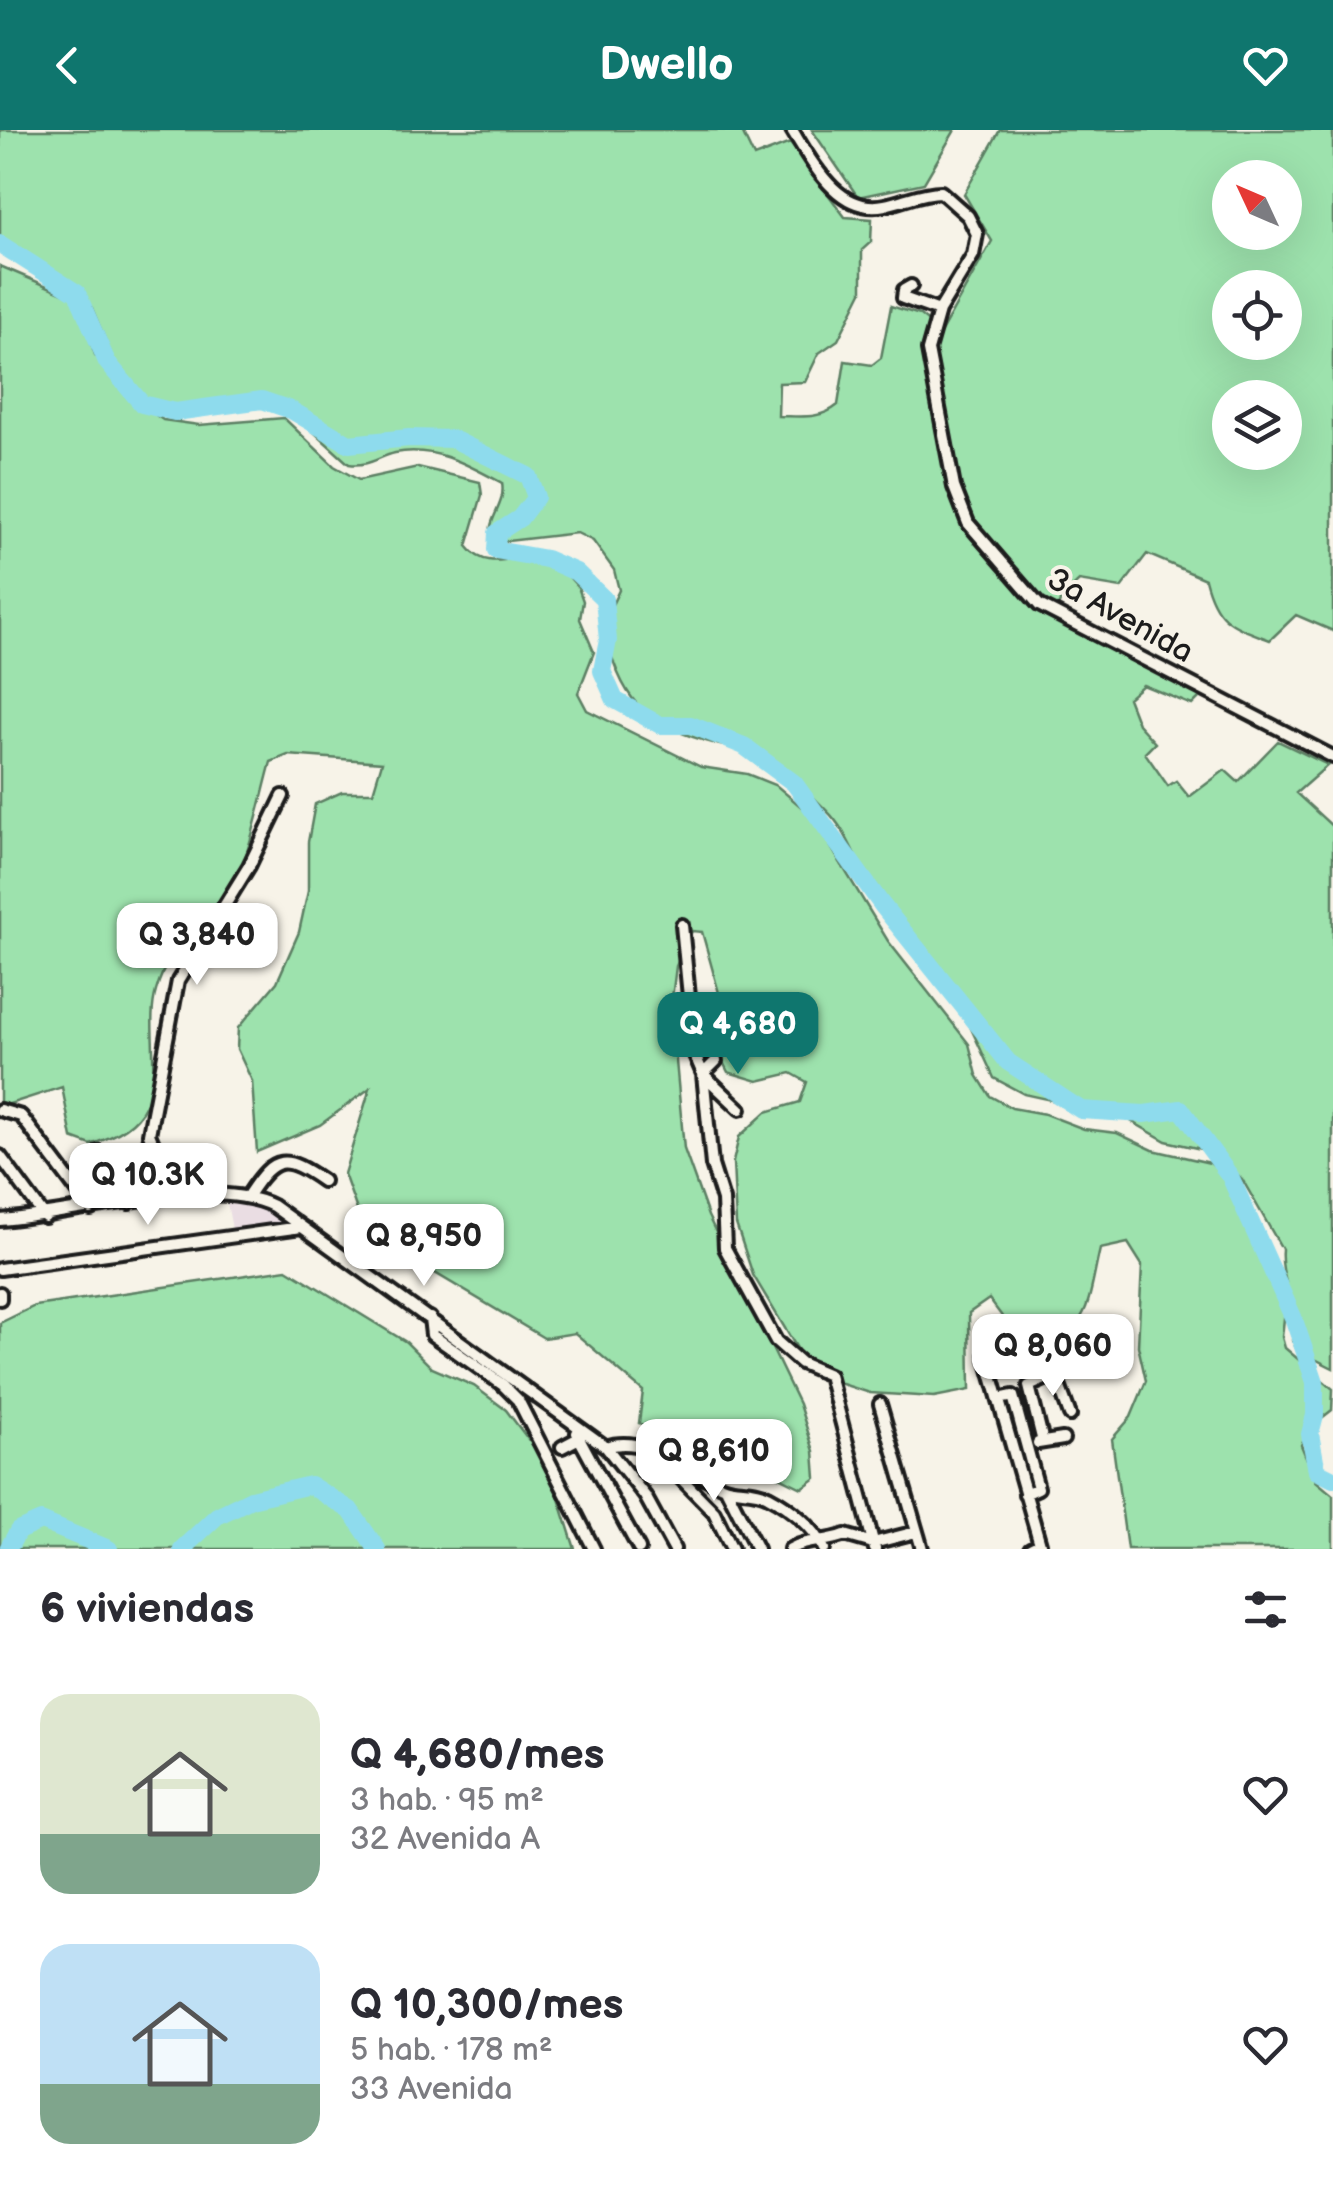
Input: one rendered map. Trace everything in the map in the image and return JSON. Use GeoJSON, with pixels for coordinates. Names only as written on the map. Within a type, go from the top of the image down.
{"type":"FeatureCollection","features":[{"type":"Feature","properties":{"kind":"street","name":"3a Avenida"},"geometry":{"type":"LineString","coordinates":[[792,130],[832,186],[852,204],[881,206],[940,192],[968,216],[976,234],[976,248],[938,311],[930,334],[929,364],[954,487],[968,523],[1015,582],[1059,618],[1333,757]]}},
{"type":"Feature","properties":{"kind":"street"},"geometry":{"type":"LineString","coordinates":[[910,286],[904,290],[903,298],[938,311]]}},
{"type":"Feature","properties":{"kind":"street"},"geometry":{"type":"LineString","coordinates":[[190,1196],[158,1156],[149,1134],[178,981],[249,866],[283,796]]}},
{"type":"Feature","properties":{"kind":"street"},"geometry":{"type":"LineString","coordinates":[[682,925],[695,1002],[680,1017],[703,1074],[712,1165],[722,1200],[725,1248],[776,1341],[801,1363],[828,1375],[874,1546]]}},
{"type":"Feature","properties":{"kind":"street"},"geometry":{"type":"LineString","coordinates":[[703,1074],[716,1061]]}},
{"type":"Feature","properties":{"kind":"street"},"geometry":{"type":"LineString","coordinates":[[703,1074],[740,1109]]}},
{"type":"Feature","properties":{"kind":"street"},"geometry":{"type":"LineString","coordinates":[[0,1110],[19,1114],[91,1209]]}},
{"type":"Feature","properties":{"kind":"street"},"geometry":{"type":"LineString","coordinates":[[99,1152],[129,1203]]}},
{"type":"Feature","properties":{"kind":"street"},"geometry":{"type":"LineString","coordinates":[[0,1156],[45,1216]]}},
{"type":"Feature","properties":{"kind":"street"},"geometry":{"type":"LineString","coordinates":[[249,1194],[266,1168],[276,1163],[293,1162],[324,1180]]}},
{"type":"Feature","properties":{"kind":"street"},"geometry":{"type":"LineString","coordinates":[[0,1220],[190,1196],[249,1194],[302,1227],[606,1447],[645,1496],[674,1549]]}},
{"type":"Feature","properties":{"kind":"street"},"geometry":{"type":"LineString","coordinates":[[0,1269],[302,1227]]}},
{"type":"Feature","properties":{"kind":"street"},"geometry":{"type":"LineString","coordinates":[[430,1318],[432,1335],[518,1400],[594,1549]]}},
{"type":"Feature","properties":{"kind":"street"},"geometry":{"type":"LineString","coordinates":[[1045,1379],[1040,1355],[1054,1348]]}},
{"type":"Feature","properties":{"kind":"street"},"geometry":{"type":"LineString","coordinates":[[986,1355],[1040,1544],[1030,1549]]}},
{"type":"Feature","properties":{"kind":"street"},"geometry":{"type":"LineString","coordinates":[[1043,1442],[1029,1388],[1056,1378],[1070,1415]]}},
{"type":"Feature","properties":{"kind":"street"},"geometry":{"type":"LineString","coordinates":[[999,1399],[1013,1396],[1027,1444],[1038,1488],[1025,1494]]}},
{"type":"Feature","properties":{"kind":"street"},"geometry":{"type":"LineString","coordinates":[[880,1404],[922,1549]]}},
{"type":"Feature","properties":{"kind":"street"},"geometry":{"type":"LineString","coordinates":[[574,1424],[639,1549]]}},
{"type":"Feature","properties":{"kind":"street"},"geometry":{"type":"LineString","coordinates":[[562,1447],[579,1438]]}},
{"type":"Feature","properties":{"kind":"street"},"geometry":{"type":"LineString","coordinates":[[1027,1444],[1063,1440]]}},
{"type":"Feature","properties":{"kind":"street"},"geometry":{"type":"LineString","coordinates":[[606,1447],[621,1442],[657,1453],[726,1488],[765,1494],[796,1514],[823,1546]]}},
{"type":"Feature","properties":{"kind":"street"},"geometry":{"type":"LineString","coordinates":[[657,1453],[714,1512],[732,1549]]}},
{"type":"Feature","properties":{"kind":"street"},"geometry":{"type":"LineString","coordinates":[[726,1488],[757,1549]]}},
{"type":"Feature","properties":{"kind":"street"},"geometry":{"type":"LineString","coordinates":[[790,1549],[805,1540],[823,1546],[844,1535],[874,1546],[916,1532]]}},
{"type":"Feature","properties":{"kind":"shaded area"},"geometry":{"type":"Polygon","coordinates":[[[226,1198],[252,1202],[295,1225],[233,1234],[226,1198]]]}},
{"type":"Feature","properties":{"kind":"green space"},"geometry":{"type":"Polygon","coordinates":[[[0,130],[741,130],[754,157],[790,143],[845,217],[872,219],[871,242],[862,250],[862,292],[838,340],[819,353],[805,382],[779,383],[778,416],[809,416],[838,405],[845,361],[872,365],[881,358],[891,306],[920,315],[941,332],[992,241],[964,194],[1000,130],[1333,130],[1333,631],[1296,615],[1270,640],[1245,630],[1220,613],[1205,579],[1147,554],[1121,588],[1079,581],[1061,598],[1055,616],[1193,687],[1200,697],[1192,705],[1143,685],[1128,698],[1138,724],[1155,743],[1145,753],[1168,786],[1176,781],[1189,797],[1225,770],[1238,782],[1278,741],[1328,765],[1296,793],[1333,827],[1333,1368],[1297,1350],[1292,1340],[1294,1316],[1282,1249],[1242,1179],[1214,1152],[1166,1141],[1120,1115],[1024,1094],[994,1078],[943,976],[872,887],[826,810],[767,757],[693,737],[653,718],[639,706],[627,691],[610,650],[603,624],[619,590],[614,570],[593,541],[577,533],[499,542],[490,538],[490,531],[502,498],[502,483],[464,463],[424,452],[395,453],[367,463],[349,464],[293,413],[281,408],[245,405],[167,417],[120,375],[92,308],[74,284],[0,247],[0,130]]]}},
{"type":"Feature","properties":{"kind":"green space"},"geometry":{"type":"Polygon","coordinates":[[[812,130],[955,130],[924,183],[858,197],[812,130]]]}},
{"type":"Feature","properties":{"kind":"green space"},"geometry":{"type":"Polygon","coordinates":[[[0,266],[75,298],[95,355],[127,395],[163,420],[199,425],[284,418],[334,466],[359,480],[418,467],[480,482],[482,495],[467,546],[475,555],[494,561],[549,555],[578,587],[583,601],[580,619],[594,652],[578,693],[587,710],[701,767],[747,774],[777,786],[812,816],[888,941],[969,1044],[977,1075],[990,1096],[1012,1108],[1045,1114],[1084,1129],[1117,1133],[1153,1150],[1210,1163],[1223,1174],[1273,1261],[1285,1309],[1285,1348],[1333,1389],[1332,1410],[1309,1428],[1301,1445],[1316,1481],[1333,1495],[1333,1549],[1127,1549],[1112,1439],[1131,1417],[1146,1381],[1138,1346],[1142,1265],[1128,1243],[1100,1249],[1088,1303],[1074,1326],[1063,1334],[1024,1346],[989,1299],[969,1313],[970,1390],[934,1397],[870,1393],[839,1383],[807,1365],[753,1275],[736,1224],[733,1162],[739,1137],[766,1112],[800,1102],[807,1082],[791,1073],[758,1081],[728,1072],[718,1052],[719,993],[702,932],[692,931],[676,966],[671,1006],[684,1149],[708,1216],[799,1404],[814,1451],[816,1478],[802,1488],[723,1449],[639,1423],[643,1391],[575,1333],[544,1338],[393,1248],[357,1210],[344,1174],[370,1088],[320,1125],[257,1152],[252,1081],[237,1049],[238,1028],[277,982],[299,932],[308,891],[308,842],[315,804],[342,792],[373,792],[382,762],[288,755],[271,762],[234,885],[212,920],[173,955],[161,975],[153,1005],[152,1084],[142,1112],[132,1124],[91,1145],[72,1138],[62,1087],[0,1107],[0,266]]]}},
{"type":"Feature","properties":{"kind":"green space"},"geometry":{"type":"Polygon","coordinates":[[[287,1269],[406,1342],[432,1368],[474,1386],[506,1410],[549,1467],[575,1549],[0,1549],[0,1323],[35,1306],[287,1269]]]}},
{"type":"Feature","properties":{"kind":"waterway"},"geometry":{"type":"LineString","coordinates":[[0,244],[77,293],[107,362],[142,404],[175,412],[262,400],[291,410],[349,444],[409,438],[453,439],[528,476],[536,497],[520,518],[497,533],[496,550],[546,559],[576,572],[604,599],[608,640],[602,671],[615,700],[660,725],[691,725],[744,746],[794,783],[882,905],[1008,1062],[1081,1110],[1144,1114],[1181,1109],[1230,1176],[1293,1317],[1315,1382],[1315,1415],[1310,1434],[1317,1471],[1333,1479]]}},
{"type":"Feature","properties":{"kind":"waterway"},"geometry":{"type":"LineString","coordinates":[[182,1549],[217,1516],[251,1499],[310,1485],[350,1510],[377,1549]]}},
{"type":"Feature","properties":{"kind":"waterway"},"geometry":{"type":"LineString","coordinates":[[8,1549],[18,1531],[41,1521],[109,1549]]}}]}
